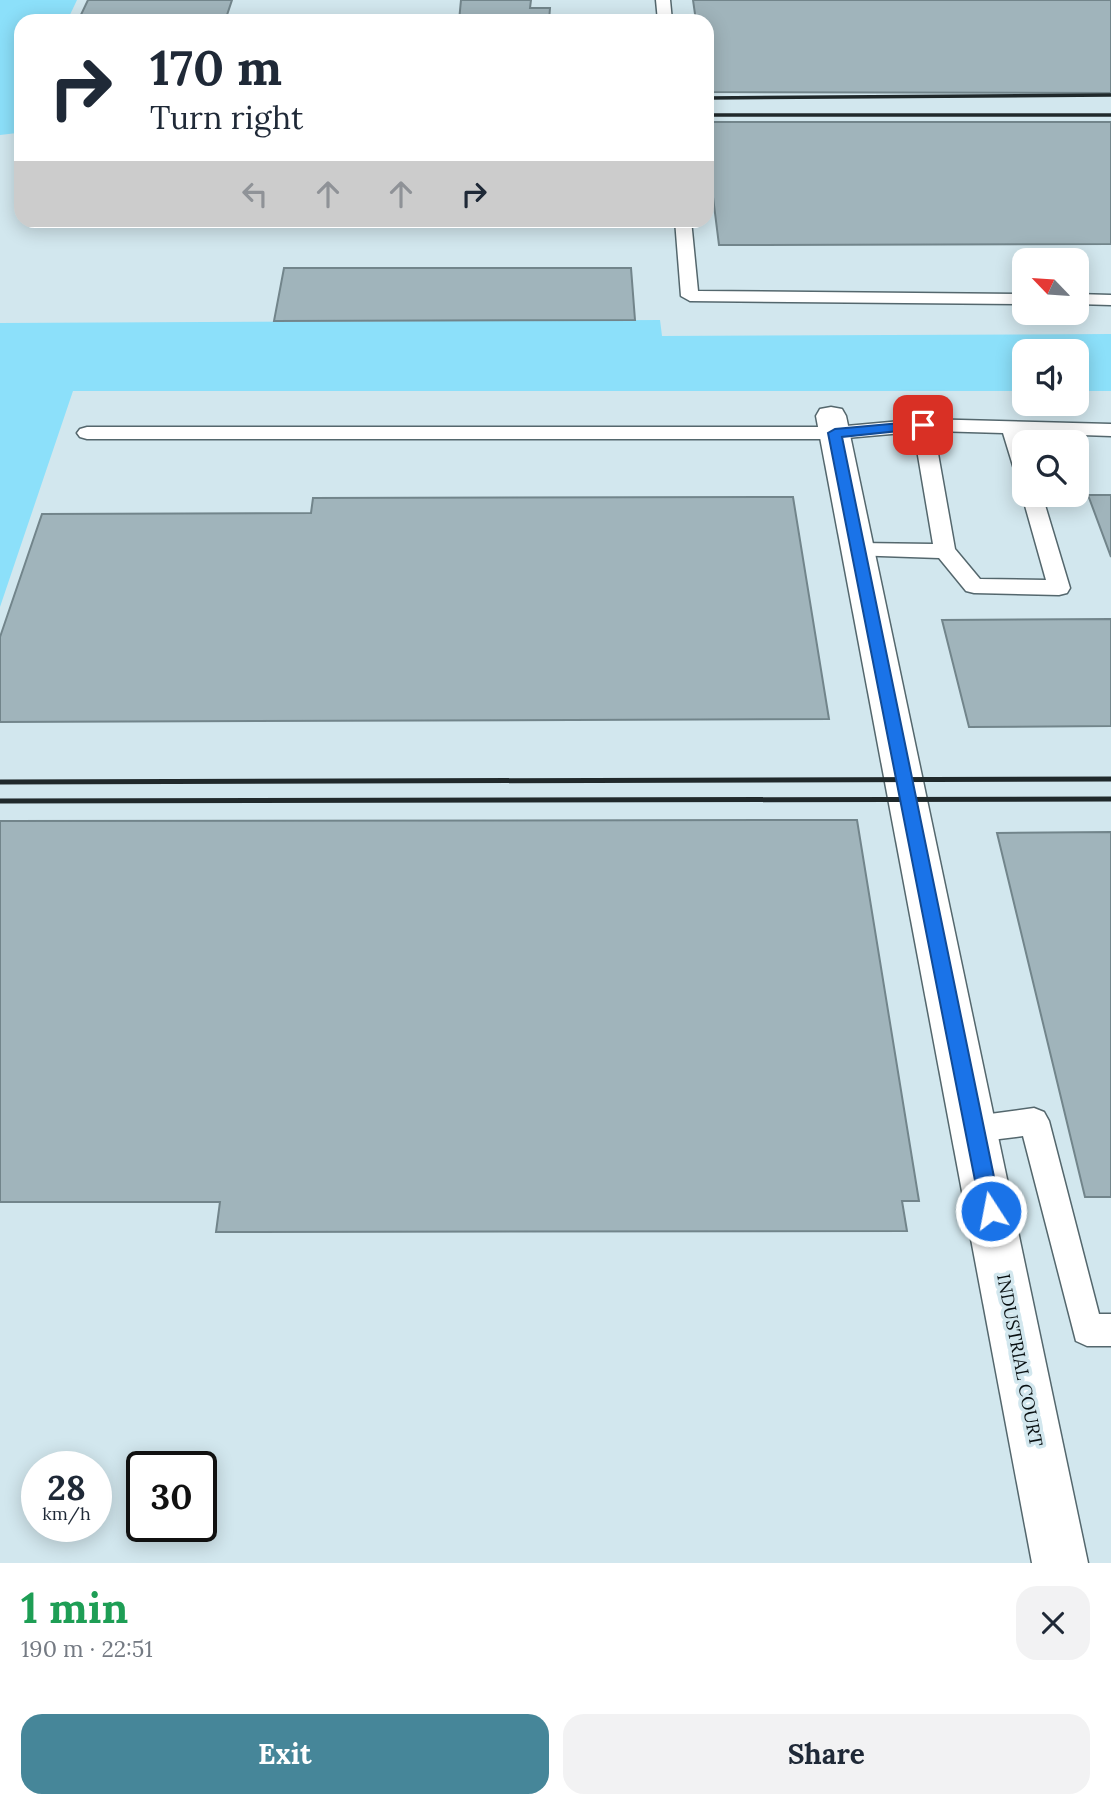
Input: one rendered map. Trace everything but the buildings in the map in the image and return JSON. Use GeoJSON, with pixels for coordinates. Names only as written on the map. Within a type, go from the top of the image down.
{"type":"FeatureCollection","features":[{"type":"Feature","properties":{"kind":"street","name":"INDUSTRIAL COURT"},"geometry":{"type":"LineString","coordinates":[[833,425],[1060,1563]]}},
{"type":"Feature","properties":{"kind":"lane"},"geometry":{"type":"LineString","coordinates":[[684,228],[690,296],[1012,299]]}},
{"type":"Feature","properties":{"kind":"lane"},"geometry":{"type":"LineString","coordinates":[[1089,299],[1111,300]]}},
{"type":"Feature","properties":{"kind":"lane"},"geometry":{"type":"LineString","coordinates":[[87,433],[833,425],[1111,430]]}},
{"type":"Feature","properties":{"kind":"lane"},"geometry":{"type":"LineString","coordinates":[[923,425],[945,551],[974,586],[1059,589],[1035,507]]}},
{"type":"Feature","properties":{"kind":"lane"},"geometry":{"type":"LineString","coordinates":[[859,550],[945,551]]}},
{"type":"Feature","properties":{"kind":"lane"},"geometry":{"type":"LineString","coordinates":[[975,1129],[1034,1121],[1087,1330],[1111,1330]]}},
{"type":"Feature","properties":{"kind":"shaded area"},"geometry":{"type":"Polygon","coordinates":[[[0,0],[77,0],[70,14],[14,14],[14,133],[0,135],[0,0]]]}},
{"type":"Feature","properties":{"kind":"shaded area"},"geometry":{"type":"Polygon","coordinates":[[[660,320],[662,336],[1111,334],[1111,391],[1089,391],[1089,339],[1012,339],[1012,391],[73,391],[0,607],[0,323],[660,320]]]}},
{"type":"Feature","properties":{"kind":"railway"},"geometry":{"type":"LineString","coordinates":[[714,98],[1111,95]]}},
{"type":"Feature","properties":{"kind":"railway"},"geometry":{"type":"LineString","coordinates":[[714,115],[1111,115]]}},
{"type":"Feature","properties":{"kind":"railway"},"geometry":{"type":"LineString","coordinates":[[0,782],[1111,779]]}},
{"type":"Feature","properties":{"kind":"railway"},"geometry":{"type":"LineString","coordinates":[[0,801],[1111,799]]}},
{"type":"Feature","properties":{"kind":"route"},"geometry":{"type":"LineString","coordinates":[[923,425],[835,433],[991,1211]]}}]}
